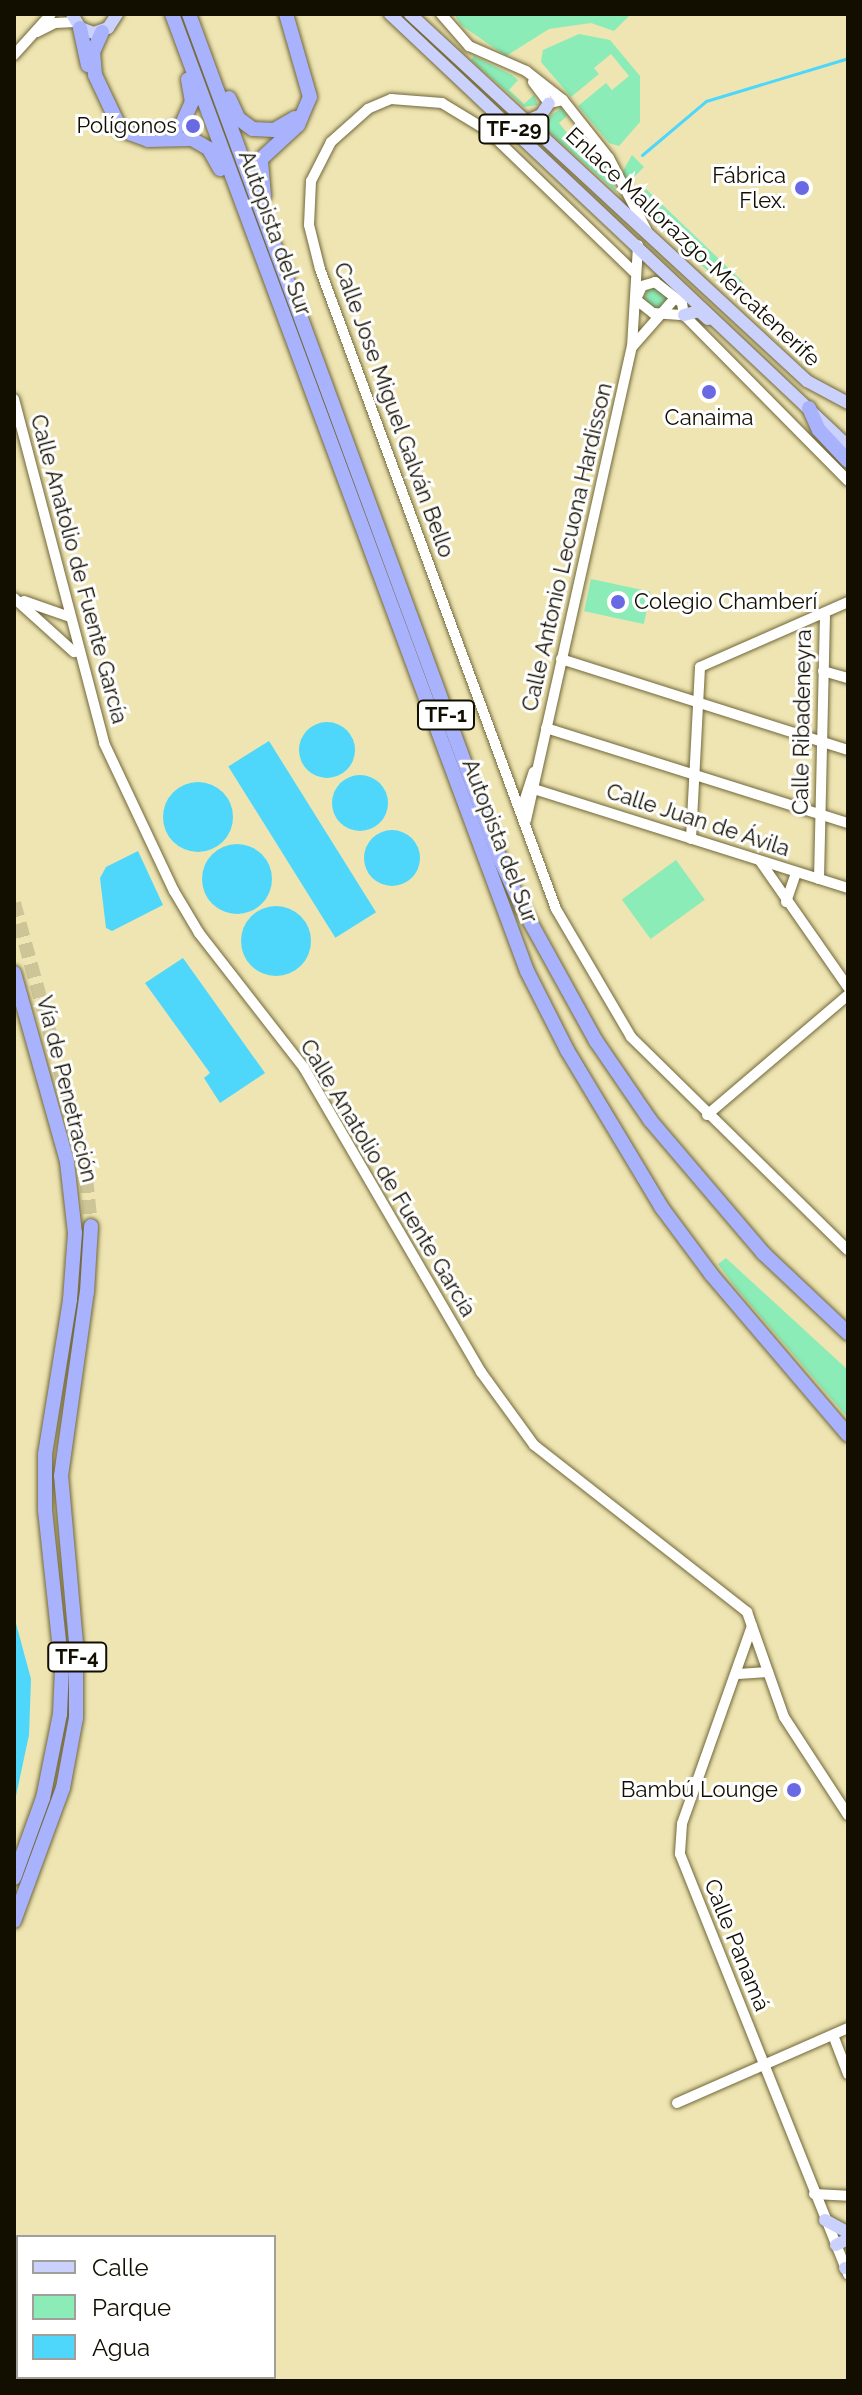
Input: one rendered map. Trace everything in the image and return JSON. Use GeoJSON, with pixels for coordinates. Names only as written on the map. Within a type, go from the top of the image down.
{"type":"FeatureCollection","features":[{"type":"Feature","properties":{"kind":"highway","name":"Autopista del Sur"},"geometry":{"type":"LineString","coordinates":[[172,14],[527,971],[574,1064],[662,1208],[721,1286],[848,1435]]}},
{"type":"Feature","properties":{"kind":"highway","name":"Autopista del Sur"},"geometry":{"type":"LineString","coordinates":[[189,14],[494,844],[522,907],[596,1041],[650,1120],[763,1253],[848,1333]]}},
{"type":"Feature","properties":{"kind":"highway"},"geometry":{"type":"LineString","coordinates":[[263,219],[267,204],[259,182],[261,159],[303,114],[310,82],[285,16]]}},
{"type":"Feature","properties":{"kind":"highway"},"geometry":{"type":"LineString","coordinates":[[76,21],[95,75],[121,130],[134,137],[192,139],[209,149],[233,203],[243,210]]}},
{"type":"Feature","properties":{"kind":"highway"},"geometry":{"type":"LineString","coordinates":[[95,75],[93,52],[102,32]]}},
{"type":"Feature","properties":{"kind":"highway"},"geometry":{"type":"LineString","coordinates":[[159,138],[182,124],[192,102],[176,47],[179,33]]}},
{"type":"Feature","properties":{"kind":"highway"},"geometry":{"type":"LineString","coordinates":[[214,81],[224,87],[239,119],[253,129],[274,130],[303,114]]}},
{"type":"Feature","properties":{"kind":"highway"},"geometry":{"type":"LineString","coordinates":[[809,408],[819,430],[848,461]]}},
{"type":"Feature","properties":{"kind":"highway","name":"Vía de Penetración"},"geometry":{"type":"LineString","coordinates":[[14,973],[72,1186],[75,1260],[44,1482],[60,1644],[60,1714],[43,1798],[14,1878]]}},
{"type":"Feature","properties":{"kind":"highway","name":"TF-4"},"geometry":{"type":"LineString","coordinates":[[14,1921],[63,1788],[76,1718],[77,1654],[61,1476],[91,1226]]}},
{"type":"Feature","properties":{"kind":"main road"},"geometry":{"type":"LineString","coordinates":[[76,21],[102,32],[117,14]]}},
{"type":"Feature","properties":{"kind":"main road","name":"Enlace Mallorazgo-Mercatenerife"},"geometry":{"type":"LineString","coordinates":[[390,14],[751,350],[848,446]]}},
{"type":"Feature","properties":{"kind":"main road","name":"Enlace Mallorazgo-Mercatenerife"},"geometry":{"type":"LineString","coordinates":[[410,14],[807,381],[848,403]]}},
{"type":"Feature","properties":{"kind":"main road"},"geometry":{"type":"LineString","coordinates":[[527,121],[541,115],[549,103]]}},
{"type":"Feature","properties":{"kind":"main road"},"geometry":{"type":"LineString","coordinates":[[684,315],[699,311],[730,341],[751,350]]}},
{"type":"Feature","properties":{"kind":"main road","name":"TF-29"},"geometry":{"type":"LineString","coordinates":[[809,408],[831,418],[848,435]]}},
{"type":"Feature","properties":{"kind":"main road"},"geometry":{"type":"LineString","coordinates":[[825,2220],[848,2236],[836,2245]]}},
{"type":"Feature","properties":{"kind":"street"},"geometry":{"type":"LineString","coordinates":[[14,55],[51,14]]}},
{"type":"Feature","properties":{"kind":"street"},"geometry":{"type":"LineString","coordinates":[[441,14],[469,46],[526,71],[563,100],[609,158],[647,231]]}},
{"type":"Feature","properties":{"kind":"street"},"geometry":{"type":"LineString","coordinates":[[29,38],[55,23],[76,21]]}},
{"type":"Feature","properties":{"kind":"street"},"geometry":{"type":"LineString","coordinates":[[506,64],[536,84],[549,103],[563,100]]}},
{"type":"Feature","properties":{"kind":"street","name":"Calle Jose Miguel Galván Bello"},"geometry":{"type":"LineString","coordinates":[[634,272],[488,131],[442,103],[391,99],[349,123],[331,142],[311,181],[309,225],[381,440],[511,777],[556,909],[591,976],[631,1037],[707,1115],[848,1250]]}},
{"type":"Feature","properties":{"kind":"street","name":"Calle Antonio Lecuona Hardisson"},"geometry":{"type":"LineString","coordinates":[[522,808],[540,755],[632,347],[638,298],[634,272],[638,245]]}},
{"type":"Feature","properties":{"kind":"street"},"geometry":{"type":"LineString","coordinates":[[684,315],[663,315],[638,298],[642,286],[655,282],[675,298],[684,315],[848,481]]}},
{"type":"Feature","properties":{"kind":"street"},"geometry":{"type":"LineString","coordinates":[[632,347],[675,298]]}},
{"type":"Feature","properties":{"kind":"street","name":"Calle Anatolio de Fuente García"},"geometry":{"type":"LineString","coordinates":[[14,399],[67,616],[109,756],[174,891],[199,933],[304,1068],[481,1372],[534,1445],[737,1600],[752,1624],[784,1717],[848,1815]]}},
{"type":"Feature","properties":{"kind":"street"},"geometry":{"type":"LineString","coordinates":[[36,607],[54,599],[60,585]]}},
{"type":"Feature","properties":{"kind":"street"},"geometry":{"type":"LineString","coordinates":[[14,597],[67,616]]}},
{"type":"Feature","properties":{"kind":"street"},"geometry":{"type":"LineString","coordinates":[[14,597],[42,619],[78,656]]}},
{"type":"Feature","properties":{"kind":"street"},"geometry":{"type":"LineString","coordinates":[[691,839],[700,667],[848,602]]}},
{"type":"Feature","properties":{"kind":"street","name":"Calle Ribadeneyra"},"geometry":{"type":"LineString","coordinates":[[819,879],[825,613]]}},
{"type":"Feature","properties":{"kind":"street"},"geometry":{"type":"LineString","coordinates":[[42,619],[55,623],[67,616]]}},
{"type":"Feature","properties":{"kind":"street"},"geometry":{"type":"LineString","coordinates":[[561,659],[848,750]]}},
{"type":"Feature","properties":{"kind":"street"},"geometry":{"type":"LineString","coordinates":[[823,671],[848,678]]}},
{"type":"Feature","properties":{"kind":"street"},"geometry":{"type":"LineString","coordinates":[[546,728],[848,823]]}},
{"type":"Feature","properties":{"kind":"street","name":"Calle Antonio Lecuona Hardisson"},"geometry":{"type":"LineString","coordinates":[[526,820],[537,790],[540,755]]}},
{"type":"Feature","properties":{"kind":"street"},"geometry":{"type":"LineString","coordinates":[[511,777],[532,777]]}},
{"type":"Feature","properties":{"kind":"street","name":"Calle Juan de Ávila"},"geometry":{"type":"LineString","coordinates":[[537,790],[848,888]]}},
{"type":"Feature","properties":{"kind":"street"},"geometry":{"type":"LineString","coordinates":[[760,861],[848,987]]}},
{"type":"Feature","properties":{"kind":"street"},"geometry":{"type":"LineString","coordinates":[[786,902],[796,873]]}},
{"type":"Feature","properties":{"kind":"street"},"geometry":{"type":"LineString","coordinates":[[707,1115],[848,995]]}},
{"type":"Feature","properties":{"kind":"street","name":"Calle Panamá"},"geometry":{"type":"LineString","coordinates":[[752,1624],[738,1674],[682,1824],[680,1854],[847,2270]]}},
{"type":"Feature","properties":{"kind":"street"},"geometry":{"type":"LineString","coordinates":[[738,1674],[768,1672]]}},
{"type":"Feature","properties":{"kind":"street"},"geometry":{"type":"LineString","coordinates":[[677,2103],[848,2028]]}},
{"type":"Feature","properties":{"kind":"street"},"geometry":{"type":"LineString","coordinates":[[833,2035],[848,2074]]}},
{"type":"Feature","properties":{"kind":"street"},"geometry":{"type":"LineString","coordinates":[[814,2194],[848,2196]]}},
{"type":"Feature","properties":{"kind":"green space"},"geometry":{"type":"Polygon","coordinates":[[[454,14],[631,14],[614,31],[591,23],[549,29],[506,56],[461,25],[454,14]]]}},
{"type":"Feature","properties":{"kind":"green space"},"geometry":{"type":"Polygon","coordinates":[[[579,34],[610,40],[640,76],[640,122],[619,146],[609,143],[578,106],[606,83],[612,90],[629,76],[611,54],[594,68],[599,74],[571,97],[541,62],[543,50],[579,34]]]}},
{"type":"Feature","properties":{"kind":"green space"},"geometry":{"type":"Polygon","coordinates":[[[474,56],[512,75],[518,80],[509,90],[524,104],[534,95],[538,105],[524,107],[471,60],[474,56]]]}},
{"type":"Feature","properties":{"kind":"green space"},"geometry":{"type":"Polygon","coordinates":[[[561,108],[567,116],[559,123],[581,150],[588,145],[605,165],[617,193],[540,124],[561,108]]]}},
{"type":"Feature","properties":{"kind":"green space"},"geometry":{"type":"Polygon","coordinates":[[[632,155],[644,167],[626,185],[623,171],[632,155]]]}},
{"type":"Feature","properties":{"kind":"green space"},"geometry":{"type":"Polygon","coordinates":[[[646,189],[743,282],[742,288],[730,291],[644,214],[637,202],[646,189]]]}},
{"type":"Feature","properties":{"kind":"green space"},"geometry":{"type":"Polygon","coordinates":[[[656,287],[664,290],[667,298],[664,306],[656,309],[648,306],[645,298],[648,290],[656,287]]]}},
{"type":"Feature","properties":{"kind":"green space","name":"Colegio Chamberí"},"geometry":{"type":"Polygon","coordinates":[[[591,579],[651,592],[644,624],[584,611],[591,579]]]}},
{"type":"Feature","properties":{"kind":"green space"},"geometry":{"type":"Polygon","coordinates":[[[676,860],[705,900],[651,939],[622,899],[676,860]]]}},
{"type":"Feature","properties":{"kind":"green space"},"geometry":{"type":"Polygon","coordinates":[[[726,1258],[848,1370],[848,1418],[736,1288],[718,1264],[726,1258]]]}},
{"type":"Feature","properties":{"kind":"water"},"geometry":{"type":"Polygon","coordinates":[[[327,722],[347,730],[355,750],[347,770],[327,778],[307,770],[299,750],[307,730],[327,722]]]}},
{"type":"Feature","properties":{"kind":"water"},"geometry":{"type":"Polygon","coordinates":[[[269,741],[376,912],[335,938],[228,766],[269,741]]]}},
{"type":"Feature","properties":{"kind":"water"},"geometry":{"type":"Polygon","coordinates":[[[360,775],[380,783],[388,803],[380,823],[360,831],[340,823],[332,803],[340,783],[360,775]]]}},
{"type":"Feature","properties":{"kind":"water"},"geometry":{"type":"Polygon","coordinates":[[[198,782],[217,788],[227,798],[233,817],[227,836],[217,846],[198,852],[179,846],[169,836],[163,817],[169,798],[179,788],[198,782]]]}},
{"type":"Feature","properties":{"kind":"water"},"geometry":{"type":"Polygon","coordinates":[[[392,830],[412,838],[420,858],[412,878],[392,886],[372,878],[364,858],[372,838],[392,830]]]}},
{"type":"Feature","properties":{"kind":"water"},"geometry":{"type":"Polygon","coordinates":[[[237,844],[256,850],[266,860],[272,879],[266,898],[256,908],[237,914],[218,908],[208,898],[202,879],[208,860],[218,850],[237,844]]]}},
{"type":"Feature","properties":{"kind":"water"},"geometry":{"type":"Polygon","coordinates":[[[138,851],[163,905],[112,931],[106,928],[100,878],[106,867],[138,851]]]}},
{"type":"Feature","properties":{"kind":"water"},"geometry":{"type":"Polygon","coordinates":[[[276,906],[295,912],[305,922],[311,941],[305,960],[295,970],[276,976],[257,970],[247,960],[241,941],[247,922],[257,912],[276,906]]]}},
{"type":"Feature","properties":{"kind":"water"},"geometry":{"type":"Polygon","coordinates":[[[183,958],[265,1073],[220,1103],[204,1078],[210,1073],[145,983],[183,958]]]}},
{"type":"Feature","properties":{"kind":"water"},"geometry":{"type":"Polygon","coordinates":[[[14,1616],[31,1679],[29,1735],[14,1805],[14,1616]]]}},
{"type":"Feature","properties":{"kind":"waterway"},"geometry":{"type":"LineString","coordinates":[[642,155],[706,101],[848,58]]}},
{"type":"Feature","properties":{"kind":"tunnel"},"geometry":{"type":"LineString","coordinates":[[14,903],[84,1158],[91,1226]]}},
{"type":"Feature","properties":{"kind":"place","name":"Polígonos"},"geometry":{"type":"Point","coordinates":[193,126]}},
{"type":"Feature","properties":{"kind":"place","name":"Fábrica Flex."},"geometry":{"type":"Point","coordinates":[802,188]}},
{"type":"Feature","properties":{"kind":"place","name":"Canaima"},"geometry":{"type":"Point","coordinates":[709,392]}},
{"type":"Feature","properties":{"kind":"place","name":"Colegio Chamberí"},"geometry":{"type":"Point","coordinates":[618,602]}},
{"type":"Feature","properties":{"kind":"place","name":"Bambú Lounge"},"geometry":{"type":"Point","coordinates":[794,1790]}}]}
